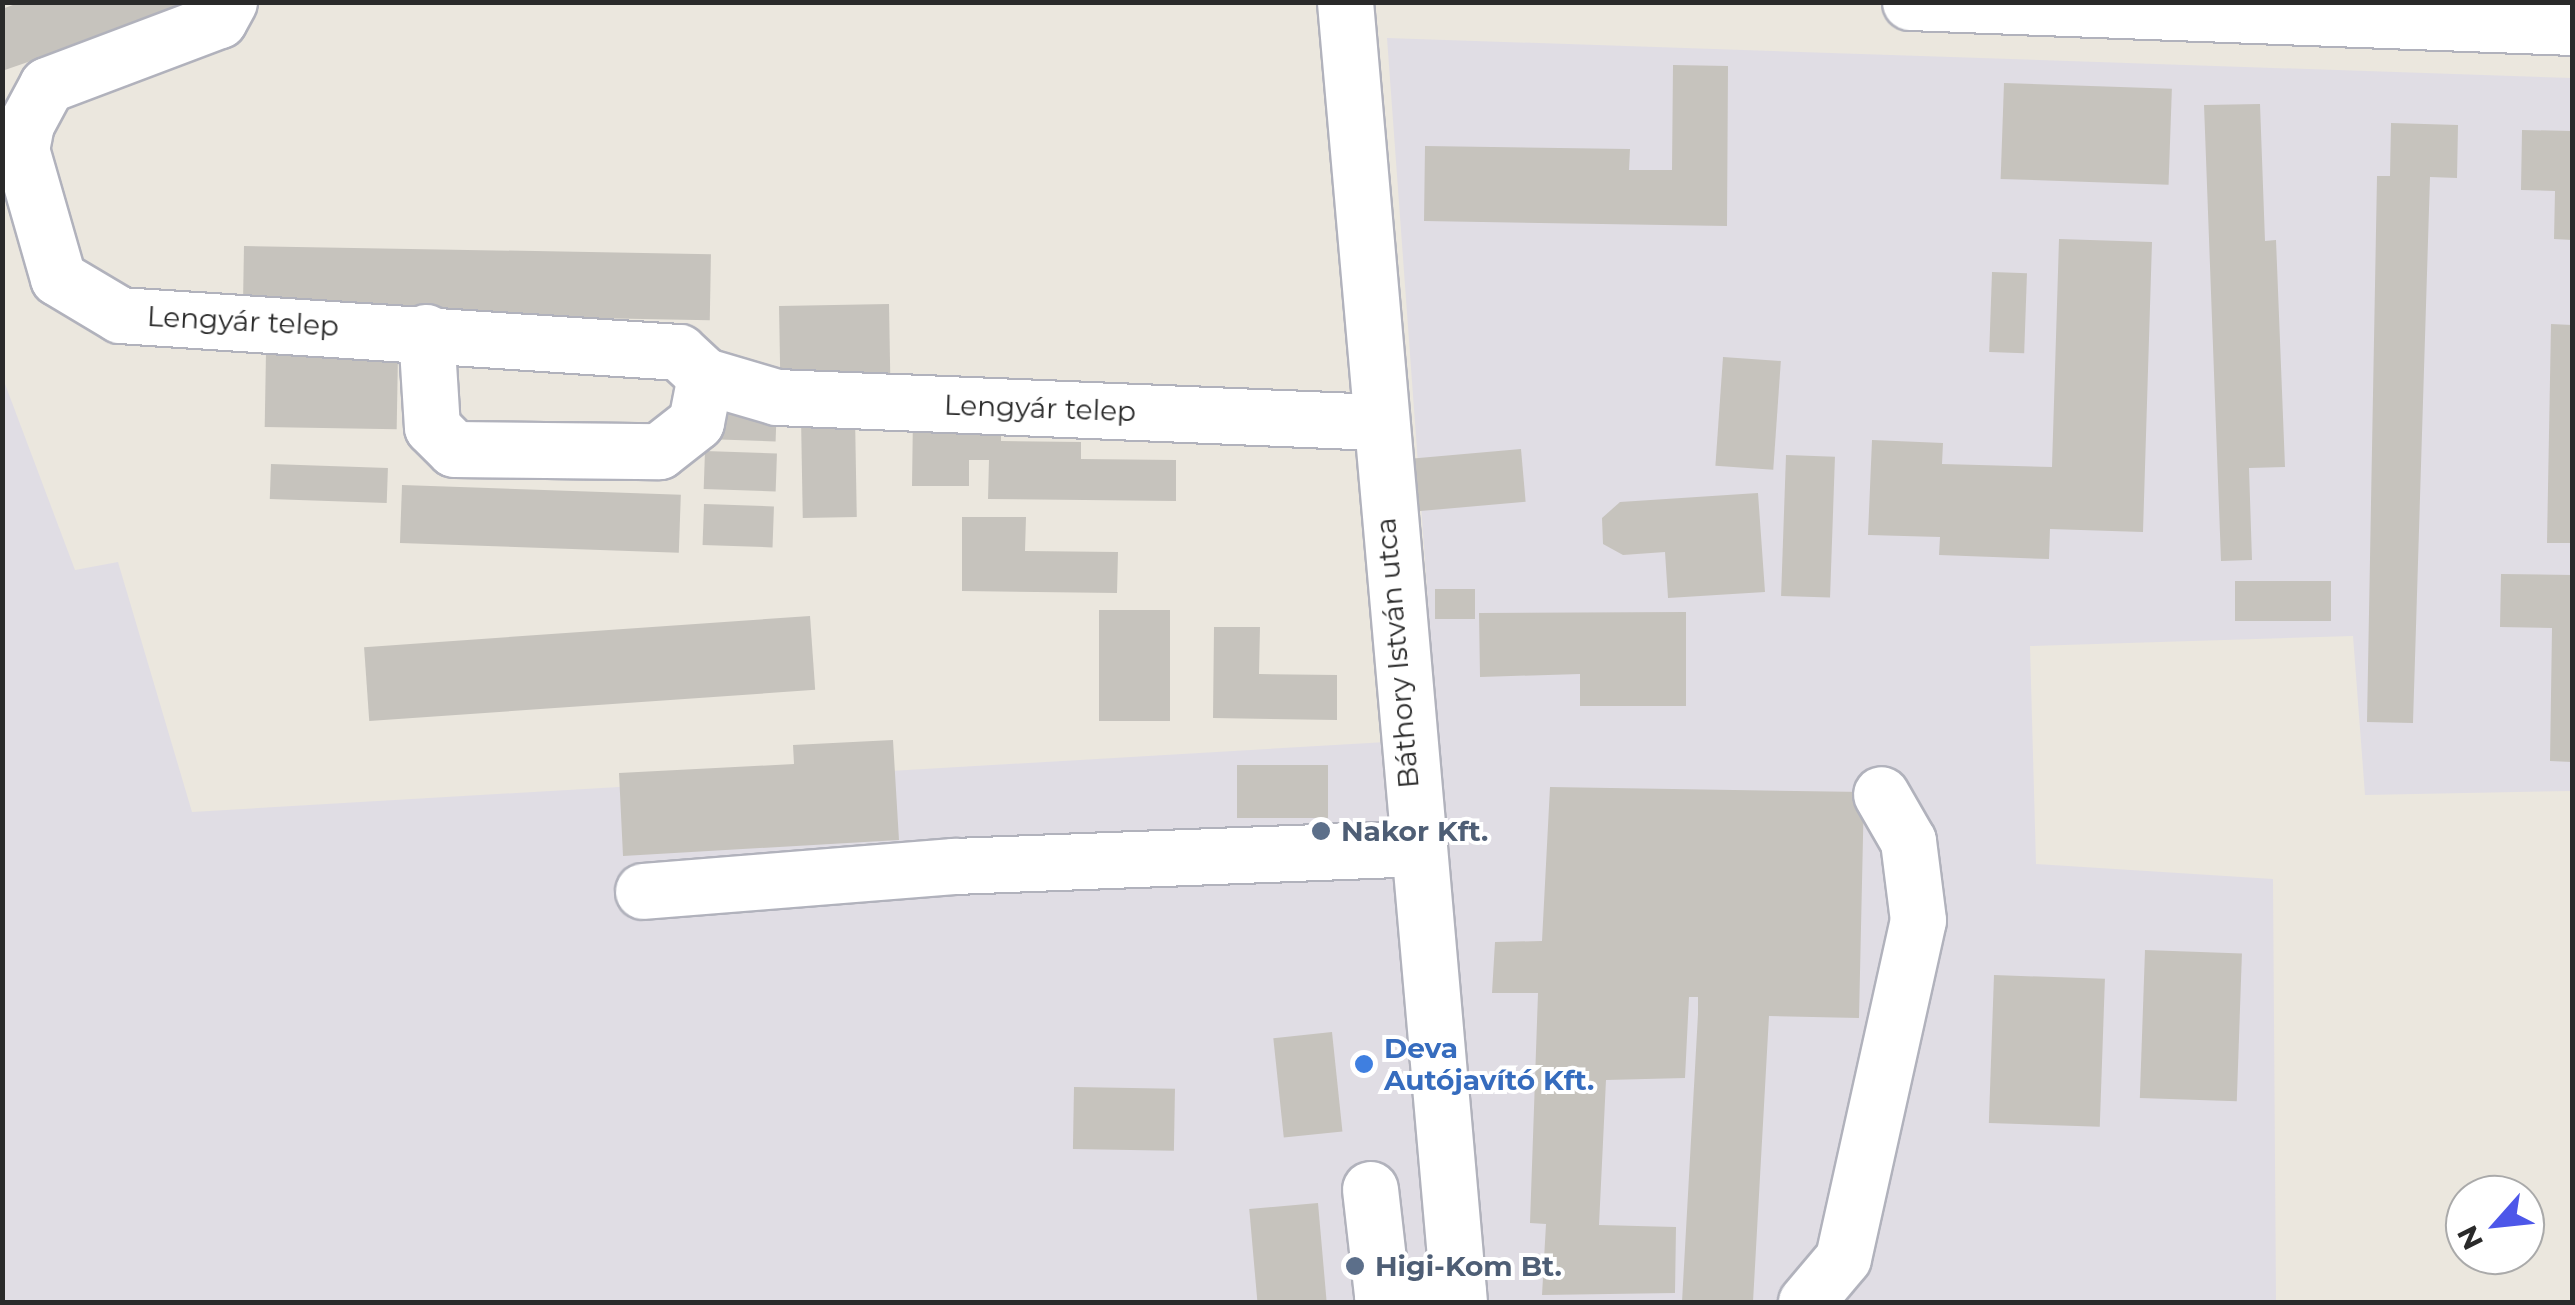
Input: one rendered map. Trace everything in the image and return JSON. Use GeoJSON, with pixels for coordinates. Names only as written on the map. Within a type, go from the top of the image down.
{"type":"FeatureCollection","features":[{"type":"Feature","properties":{"kind":"street","name":"Lengyár telep"},"geometry":{"type":"LineString","coordinates":[[229,2],[218,20],[47,85],[36,98],[22,150],[58,278],[120,315],[426,332],[679,352],[704,376],[777,397],[1379,422]]}},
{"type":"Feature","properties":{"kind":"street","name":"Báthory István utca"},"geometry":{"type":"LineString","coordinates":[[1346,2],[1414,848],[1459,1297]]}},
{"type":"Feature","properties":{"kind":"street"},"geometry":{"type":"LineString","coordinates":[[1910,2],[2572,27]]}},
{"type":"Feature","properties":{"kind":"street"},"geometry":{"type":"LineString","coordinates":[[426,332],[432,427],[454,449],[659,451],[696,422],[704,376]]}},
{"type":"Feature","properties":{"kind":"street"},"geometry":{"type":"LineString","coordinates":[[1806,1302],[1843,1258],[1918,920],[1908,842],[1881,794]]}},
{"type":"Feature","properties":{"kind":"street"},"geometry":{"type":"LineString","coordinates":[[643,891],[954,866],[1414,848]]}},
{"type":"Feature","properties":{"kind":"street"},"geometry":{"type":"LineString","coordinates":[[1370,1190],[1382,1295],[1459,1297]]}},
{"type":"Feature","properties":{"kind":"shaded area"},"geometry":{"type":"Polygon","coordinates":[[[1387,38],[2572,78],[2572,791],[2365,795],[2353,636],[2030,646],[2036,864],[2273,879],[2276,1302],[3,1302],[2,376],[75,570],[118,562],[192,812],[1438,739],[1387,38]]]}},
{"type":"Feature","properties":{"kind":"building"},"geometry":{"type":"Polygon","coordinates":[[[21,2],[198,3],[2,71],[2,9],[21,2]]]}},
{"type":"Feature","properties":{"kind":"building"},"geometry":{"type":"Polygon","coordinates":[[[1673,65],[1728,66],[1727,226],[1424,221],[1425,146],[1630,149],[1629,170],[1672,170],[1673,65]]]}},
{"type":"Feature","properties":{"kind":"building"},"geometry":{"type":"Polygon","coordinates":[[[2004,83],[2172,89],[2169,185],[2001,179],[2004,83]]]}},
{"type":"Feature","properties":{"kind":"building"},"geometry":{"type":"Polygon","coordinates":[[[2260,104],[2265,241],[2276,240],[2285,467],[2249,468],[2252,560],[2221,561],[2204,105],[2260,104]]]}},
{"type":"Feature","properties":{"kind":"building"},"geometry":{"type":"Polygon","coordinates":[[[2391,123],[2458,125],[2457,178],[2430,177],[2413,723],[2367,722],[2377,176],[2390,176],[2391,123]]]}},
{"type":"Feature","properties":{"kind":"building"},"geometry":{"type":"Polygon","coordinates":[[[2522,130],[2572,131],[2572,240],[2554,239],[2555,191],[2521,190],[2522,130]]]}},
{"type":"Feature","properties":{"kind":"building"},"geometry":{"type":"Polygon","coordinates":[[[2059,239],[2152,242],[2143,532],[2050,529],[2049,559],[1939,555],[1940,537],[1868,535],[1872,440],[1943,443],[1942,464],[2052,467],[2059,239]]]}},
{"type":"Feature","properties":{"kind":"building"},"geometry":{"type":"Polygon","coordinates":[[[244,246],[711,254],[710,320],[243,312],[244,246]]]}},
{"type":"Feature","properties":{"kind":"building"},"geometry":{"type":"Polygon","coordinates":[[[1992,272],[2027,273],[2024,353],[1989,352],[1992,272]]]}},
{"type":"Feature","properties":{"kind":"building"},"geometry":{"type":"Polygon","coordinates":[[[889,304],[890,373],[780,375],[779,306],[889,304]]]}},
{"type":"Feature","properties":{"kind":"building"},"geometry":{"type":"Polygon","coordinates":[[[2551,324],[2572,325],[2572,543],[2547,543],[2551,324]]]}},
{"type":"Feature","properties":{"kind":"building"},"geometry":{"type":"Polygon","coordinates":[[[266,352],[398,354],[397,429],[265,427],[266,352]]]}},
{"type":"Feature","properties":{"kind":"building"},"geometry":{"type":"Polygon","coordinates":[[[1723,357],[1781,361],[1773,470],[1715,466],[1723,357]]]}},
{"type":"Feature","properties":{"kind":"building"},"geometry":{"type":"Polygon","coordinates":[[[707,400],[777,402],[776,441],[706,439],[707,400]]]}},
{"type":"Feature","properties":{"kind":"building"},"geometry":{"type":"Polygon","coordinates":[[[913,414],[1001,415],[1001,441],[1081,442],[1081,459],[1176,460],[1176,501],[988,499],[989,460],[969,460],[969,486],[912,486],[913,414]]]}},
{"type":"Feature","properties":{"kind":"building"},"geometry":{"type":"Polygon","coordinates":[[[855,416],[857,517],[803,518],[801,417],[855,416]]]}},
{"type":"Feature","properties":{"kind":"building"},"geometry":{"type":"Polygon","coordinates":[[[1521,449],[1526,502],[1412,512],[1407,459],[1521,449]]]}},
{"type":"Feature","properties":{"kind":"building"},"geometry":{"type":"Polygon","coordinates":[[[705,451],[777,454],[776,491],[704,489],[705,451]]]}},
{"type":"Feature","properties":{"kind":"building"},"geometry":{"type":"Polygon","coordinates":[[[1786,455],[1835,457],[1830,598],[1781,596],[1786,455]]]}},
{"type":"Feature","properties":{"kind":"building"},"geometry":{"type":"Polygon","coordinates":[[[271,464],[388,468],[387,503],[270,499],[271,464]]]}},
{"type":"Feature","properties":{"kind":"building"},"geometry":{"type":"Polygon","coordinates":[[[402,485],[681,495],[679,553],[400,543],[402,485]]]}},
{"type":"Feature","properties":{"kind":"building"},"geometry":{"type":"Polygon","coordinates":[[[1758,493],[1765,592],[1668,598],[1665,552],[1623,555],[1603,544],[1602,518],[1620,502],[1758,493]]]}},
{"type":"Feature","properties":{"kind":"building"},"geometry":{"type":"Polygon","coordinates":[[[704,504],[774,506],[773,547],[703,545],[704,504]]]}},
{"type":"Feature","properties":{"kind":"building"},"geometry":{"type":"Polygon","coordinates":[[[962,517],[1026,517],[1025,551],[1118,552],[1117,593],[962,591],[962,517]]]}},
{"type":"Feature","properties":{"kind":"building"},"geometry":{"type":"Polygon","coordinates":[[[2501,574],[2572,575],[2572,762],[2550,761],[2552,628],[2500,627],[2501,574]]]}},
{"type":"Feature","properties":{"kind":"building"},"geometry":{"type":"Polygon","coordinates":[[[2235,581],[2331,581],[2331,621],[2235,621],[2235,581]]]}},
{"type":"Feature","properties":{"kind":"building"},"geometry":{"type":"Polygon","coordinates":[[[1435,589],[1475,589],[1475,619],[1435,619],[1435,589]]]}},
{"type":"Feature","properties":{"kind":"building"},"geometry":{"type":"Polygon","coordinates":[[[1099,610],[1170,610],[1170,721],[1099,721],[1099,610]]]}},
{"type":"Feature","properties":{"kind":"building"},"geometry":{"type":"Polygon","coordinates":[[[1686,612],[1686,706],[1580,706],[1580,674],[1480,677],[1479,613],[1686,612]]]}},
{"type":"Feature","properties":{"kind":"building"},"geometry":{"type":"Polygon","coordinates":[[[810,616],[815,690],[369,721],[364,647],[810,616]]]}},
{"type":"Feature","properties":{"kind":"building"},"geometry":{"type":"Polygon","coordinates":[[[1214,627],[1260,627],[1259,674],[1337,675],[1337,720],[1213,718],[1214,627]]]}},
{"type":"Feature","properties":{"kind":"building"},"geometry":{"type":"Polygon","coordinates":[[[893,740],[899,840],[623,856],[619,773],[794,764],[793,745],[893,740]]]}},
{"type":"Feature","properties":{"kind":"building"},"geometry":{"type":"Polygon","coordinates":[[[1237,765],[1328,765],[1328,818],[1237,818],[1237,765]]]}},
{"type":"Feature","properties":{"kind":"building"},"geometry":{"type":"Polygon","coordinates":[[[1550,787],[1864,792],[1859,1018],[1769,1016],[1753,1302],[1682,1302],[1698,997],[1689,997],[1685,1078],[1606,1080],[1599,1225],[1676,1227],[1675,1293],[1542,1295],[1546,1224],[1530,1223],[1538,993],[1492,993],[1495,942],[1542,941],[1550,787]]]}},
{"type":"Feature","properties":{"kind":"building"},"geometry":{"type":"Polygon","coordinates":[[[2145,950],[2242,953],[2237,1101],[2140,1098],[2145,950]]]}},
{"type":"Feature","properties":{"kind":"building"},"geometry":{"type":"Polygon","coordinates":[[[1994,975],[2105,979],[2100,1127],[1989,1123],[1994,975]]]}},
{"type":"Feature","properties":{"kind":"building"},"geometry":{"type":"Polygon","coordinates":[[[1332,1032],[1342,1131],[1284,1138],[1273,1038],[1332,1032]]]}},
{"type":"Feature","properties":{"kind":"building"},"geometry":{"type":"Polygon","coordinates":[[[1074,1087],[1175,1089],[1174,1151],[1073,1149],[1074,1087]]]}},
{"type":"Feature","properties":{"kind":"building"},"geometry":{"type":"Polygon","coordinates":[[[1318,1203],[1327,1302],[1257,1302],[1249,1209],[1318,1203]]]}},
{"type":"Feature","properties":{"kind":"place","name":"Nakor Kft."},"geometry":{"type":"Point","coordinates":[1321,831]}},
{"type":"Feature","properties":{"kind":"place","name":"Deva Autójavító Kft."},"geometry":{"type":"Point","coordinates":[1364,1064]}},
{"type":"Feature","properties":{"kind":"place","name":"Higi-Kom Bt."},"geometry":{"type":"Point","coordinates":[1355,1266]}}]}
